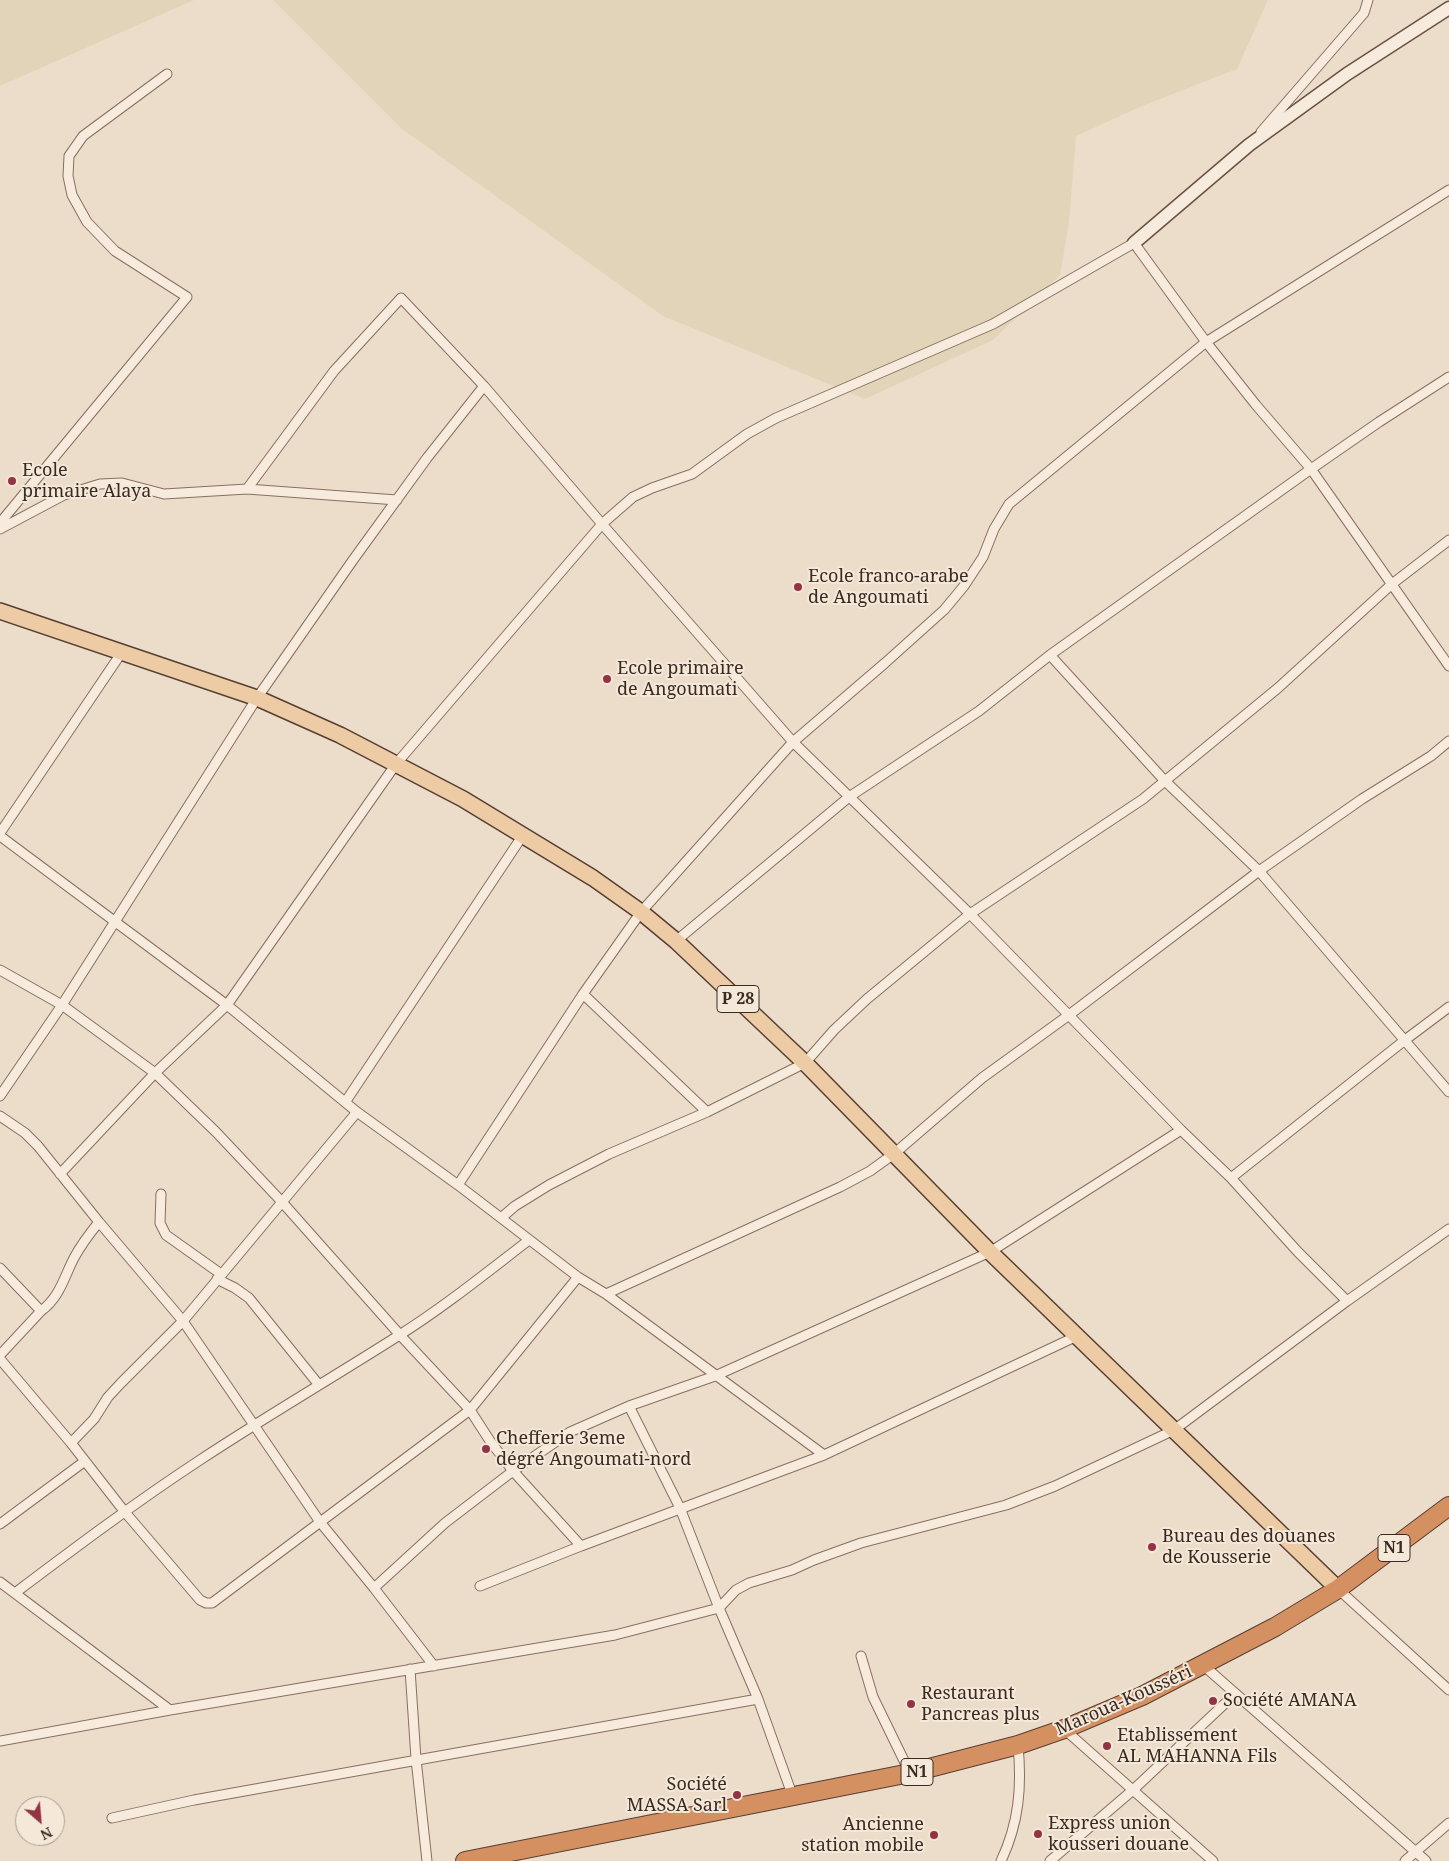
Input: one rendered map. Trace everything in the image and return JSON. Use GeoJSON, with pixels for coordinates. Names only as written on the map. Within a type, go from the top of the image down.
{"type":"FeatureCollection","features":[{"type":"Feature","properties":{"kind":"highway","name":"Maroua-Kousséri"},"geometry":{"type":"LineString","coordinates":[[465,1861],[910,1773],[1018,1745],[1064,1729],[1142,1696],[1275,1627],[1338,1589],[1449,1506]]}},
{"type":"Feature","properties":{"kind":"main road","name":"P 28"},"geometry":{"type":"LineString","coordinates":[[0,611],[257,698],[340,734],[463,799],[593,878],[641,912],[676,941],[804,1063],[990,1252],[1338,1589]]}},
{"type":"Feature","properties":{"kind":"street"},"geometry":{"type":"LineString","coordinates":[[1249,145],[1364,13],[1368,0]]}},
{"type":"Feature","properties":{"kind":"street"},"geometry":{"type":"LineString","coordinates":[[60,1174],[155,1073],[227,1005],[396,764],[602,524],[633,497],[692,474],[748,434],[776,418],[993,324],[1134,243],[1249,145],[1347,74],[1449,8]]}},
{"type":"Feature","properties":{"kind":"street"},"geometry":{"type":"LineString","coordinates":[[0,524],[187,296],[115,251],[87,222],[72,195],[68,176],[69,156],[83,136],[167,74]]}},
{"type":"Feature","properties":{"kind":"street"},"geometry":{"type":"LineString","coordinates":[[458,1184],[583,994],[641,912],[793,742],[885,664],[944,610],[964,586],[982,556],[994,528],[1010,504],[1206,342],[1449,190]]}},
{"type":"Feature","properties":{"kind":"street"},"geometry":{"type":"LineString","coordinates":[[1134,243],[1206,342],[1256,405],[1311,469],[1449,666]]}},
{"type":"Feature","properties":{"kind":"street"},"geometry":{"type":"LineString","coordinates":[[247,489],[334,371],[400,298],[484,386],[793,742],[970,914],[1181,1130],[1231,1178],[1298,1252],[1347,1300]]}},
{"type":"Feature","properties":{"kind":"street"},"geometry":{"type":"LineString","coordinates":[[676,941],[849,797],[979,711],[1050,655],[1311,469],[1449,377]]}},
{"type":"Feature","properties":{"kind":"street"},"geometry":{"type":"LineString","coordinates":[[0,1096],[62,1005],[257,698],[426,458],[484,386]]}},
{"type":"Feature","properties":{"kind":"street"},"geometry":{"type":"LineString","coordinates":[[0,529],[64,495],[100,484],[122,483],[164,494],[247,489],[396,500]]}},
{"type":"Feature","properties":{"kind":"street"},"geometry":{"type":"LineString","coordinates":[[501,1218],[515,1206],[549,1185],[609,1154],[707,1112],[804,1063],[834,1030],[867,999],[970,914],[1135,804],[1278,688],[1392,584],[1449,540]]}},
{"type":"Feature","properties":{"kind":"street"},"geometry":{"type":"LineString","coordinates":[[122,652],[0,834],[227,1005],[346,1101],[357,1112],[458,1184],[578,1277],[606,1294],[824,1455]]}},
{"type":"Feature","properties":{"kind":"street"},"geometry":{"type":"LineString","coordinates":[[1050,655],[1164,780],[1260,871],[1449,1092]]}},
{"type":"Feature","properties":{"kind":"street"},"geometry":{"type":"LineString","coordinates":[[606,1294],[840,1187],[870,1171],[895,1154],[982,1078],[1260,871],[1362,799],[1430,756],[1449,741]]}},
{"type":"Feature","properties":{"kind":"street"},"geometry":{"type":"LineString","coordinates":[[346,1101],[523,836]]}},
{"type":"Feature","properties":{"kind":"street"},"geometry":{"type":"LineString","coordinates":[[0,970],[62,1005],[155,1073],[216,1132],[282,1202],[400,1335],[470,1410],[490,1441],[513,1471],[581,1546]]}},
{"type":"Feature","properties":{"kind":"street"},"geometry":{"type":"LineString","coordinates":[[583,994],[707,1112]]}},
{"type":"Feature","properties":{"kind":"street"},"geometry":{"type":"LineString","coordinates":[[1231,1178],[1449,1007]]}},
{"type":"Feature","properties":{"kind":"street"},"geometry":{"type":"LineString","coordinates":[[71,1443],[94,1419],[108,1397],[183,1321],[357,1112]]}},
{"type":"Feature","properties":{"kind":"street"},"geometry":{"type":"LineString","coordinates":[[0,1116],[25,1133],[38,1146],[99,1222],[183,1321],[320,1522],[434,1666]]}},
{"type":"Feature","properties":{"kind":"street"},"geometry":{"type":"LineString","coordinates":[[374,1588],[445,1522],[513,1471],[570,1432],[629,1406],[716,1376],[990,1252],[1181,1130]]}},
{"type":"Feature","properties":{"kind":"street"},"geometry":{"type":"LineString","coordinates":[[162,1194],[160,1223],[166,1235],[249,1298],[319,1384]]}},
{"type":"Feature","properties":{"kind":"street"},"geometry":{"type":"LineString","coordinates":[[0,1354],[47,1307],[59,1291],[75,1257],[99,1222]]}},
{"type":"Feature","properties":{"kind":"street"},"geometry":{"type":"LineString","coordinates":[[0,1741],[170,1710],[615,1635],[719,1608],[736,1590],[749,1583],[792,1570],[861,1543],[1006,1505],[1055,1486],[1174,1430],[1347,1300],[1449,1229]]}},
{"type":"Feature","properties":{"kind":"street"},"geometry":{"type":"LineString","coordinates":[[15,1592],[124,1511],[254,1424],[400,1335],[529,1240]]}},
{"type":"Feature","properties":{"kind":"street"},"geometry":{"type":"LineString","coordinates":[[0,1268],[41,1311]]}},
{"type":"Feature","properties":{"kind":"street"},"geometry":{"type":"LineString","coordinates":[[0,1359],[71,1443],[124,1511],[200,1600],[212,1603],[470,1410],[578,1277]]}},
{"type":"Feature","properties":{"kind":"street"},"geometry":{"type":"LineString","coordinates":[[480,1586],[680,1508],[824,1455],[1077,1336]]}},
{"type":"Feature","properties":{"kind":"street"},"geometry":{"type":"LineString","coordinates":[[629,1406],[680,1508],[719,1608],[758,1699],[793,1797]]}},
{"type":"Feature","properties":{"kind":"street"},"geometry":{"type":"LineString","coordinates":[[0,1524],[85,1461]]}},
{"type":"Feature","properties":{"kind":"street"},"geometry":{"type":"LineString","coordinates":[[0,1582],[170,1710]]}},
{"type":"Feature","properties":{"kind":"street"},"geometry":{"type":"LineString","coordinates":[[1338,1589],[1449,1690]]}},
{"type":"Feature","properties":{"kind":"street"},"geometry":{"type":"LineString","coordinates":[[861,1656],[873,1697],[910,1773]]}},
{"type":"Feature","properties":{"kind":"street"},"geometry":{"type":"LineString","coordinates":[[1203,1665],[1426,1861]]}},
{"type":"Feature","properties":{"kind":"street"},"geometry":{"type":"LineString","coordinates":[[410,1670],[416,1759],[427,1861]]}},
{"type":"Feature","properties":{"kind":"street"},"geometry":{"type":"LineString","coordinates":[[1050,1861],[1133,1790],[1235,1694]]}},
{"type":"Feature","properties":{"kind":"street"},"geometry":{"type":"LineString","coordinates":[[112,1818],[194,1800],[416,1759],[758,1699]]}},
{"type":"Feature","properties":{"kind":"street"},"geometry":{"type":"LineString","coordinates":[[1064,1729],[1213,1861]]}},
{"type":"Feature","properties":{"kind":"street"},"geometry":{"type":"LineString","coordinates":[[1004,1860],[1018,1808],[1020,1769],[1018,1745]]}},
{"type":"Feature","properties":{"kind":"street"},"geometry":{"type":"LineString","coordinates":[[1405,1861],[1449,1822]]}},
{"type":"Feature","properties":{"kind":"shaded area"},"geometry":{"type":"Polygon","coordinates":[[[0,0],[194,0],[0,86],[0,0]]]}},
{"type":"Feature","properties":{"kind":"shaded area"},"geometry":{"type":"Polygon","coordinates":[[[273,0],[1268,0],[1237,69],[1142,106],[1076,136],[1069,222],[1060,275],[993,340],[865,399],[663,316],[402,129],[273,0]]]}},
{"type":"Feature","properties":{"kind":"place","name":"Ecole primaire Alaya"},"geometry":{"type":"Point","coordinates":[12,481]}},
{"type":"Feature","properties":{"kind":"place","name":"Ecole franco-arabe de Angoumati"},"geometry":{"type":"Point","coordinates":[798,587]}},
{"type":"Feature","properties":{"kind":"place","name":"Ecole primaire de Angoumati"},"geometry":{"type":"Point","coordinates":[607,679]}},
{"type":"Feature","properties":{"kind":"place","name":"Chefferie 3eme dégré Angoumati-nord"},"geometry":{"type":"Point","coordinates":[486,1449]}},
{"type":"Feature","properties":{"kind":"place","name":"Bureau des douanes de Kousserie"},"geometry":{"type":"Point","coordinates":[1152,1547]}},
{"type":"Feature","properties":{"kind":"place","name":"Société AMANA"},"geometry":{"type":"Point","coordinates":[1213,1701]}},
{"type":"Feature","properties":{"kind":"place","name":"Restaurant Pancreas plus"},"geometry":{"type":"Point","coordinates":[911,1704]}},
{"type":"Feature","properties":{"kind":"place","name":"Etablissement AL MAHANNA Fils"},"geometry":{"type":"Point","coordinates":[1107,1746]}},
{"type":"Feature","properties":{"kind":"place","name":"Société MASSA Sarl"},"geometry":{"type":"Point","coordinates":[737,1795]}},
{"type":"Feature","properties":{"kind":"place","name":"Express union kousseri douane"},"geometry":{"type":"Point","coordinates":[1038,1834]}},
{"type":"Feature","properties":{"kind":"place","name":"Ancienne station mobile"},"geometry":{"type":"Point","coordinates":[934,1835]}}]}
